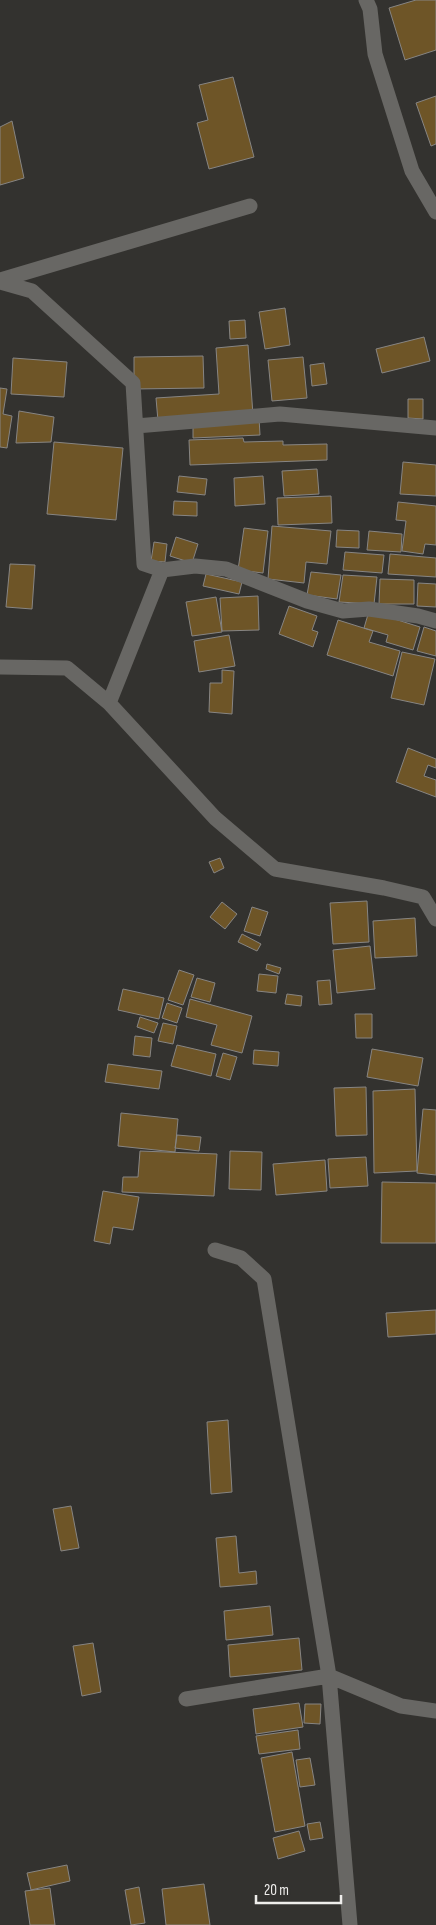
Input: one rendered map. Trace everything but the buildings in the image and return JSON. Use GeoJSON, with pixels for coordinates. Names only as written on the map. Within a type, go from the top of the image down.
{"type":"FeatureCollection","features":[{"type":"Feature","properties":{"kind":"street"},"geometry":{"type":"LineString","coordinates":[[366,0],[370,9],[375,54],[412,171],[436,212]]}},
{"type":"Feature","properties":{"kind":"street"},"geometry":{"type":"LineString","coordinates":[[0,281],[250,206]]}},
{"type":"Feature","properties":{"kind":"street"},"geometry":{"type":"LineString","coordinates":[[0,281],[32,291],[133,383],[144,564],[162,570],[195,566],[226,569],[307,601],[343,610],[369,609],[418,616],[436,621]]}},
{"type":"Feature","properties":{"kind":"street"},"geometry":{"type":"LineString","coordinates":[[136,426],[280,414],[436,428]]}},
{"type":"Feature","properties":{"kind":"street"},"geometry":{"type":"LineString","coordinates":[[109,703],[162,570]]}},
{"type":"Feature","properties":{"kind":"street"},"geometry":{"type":"LineString","coordinates":[[0,668],[67,668],[109,703],[215,818],[275,869],[384,888],[423,897],[436,919]]}},
{"type":"Feature","properties":{"kind":"street"},"geometry":{"type":"LineString","coordinates":[[215,1250],[241,1258],[264,1279],[329,1676],[350,1925]]}},
{"type":"Feature","properties":{"kind":"street"},"geometry":{"type":"LineString","coordinates":[[186,1699],[329,1676],[401,1706],[436,1711]]}}]}
